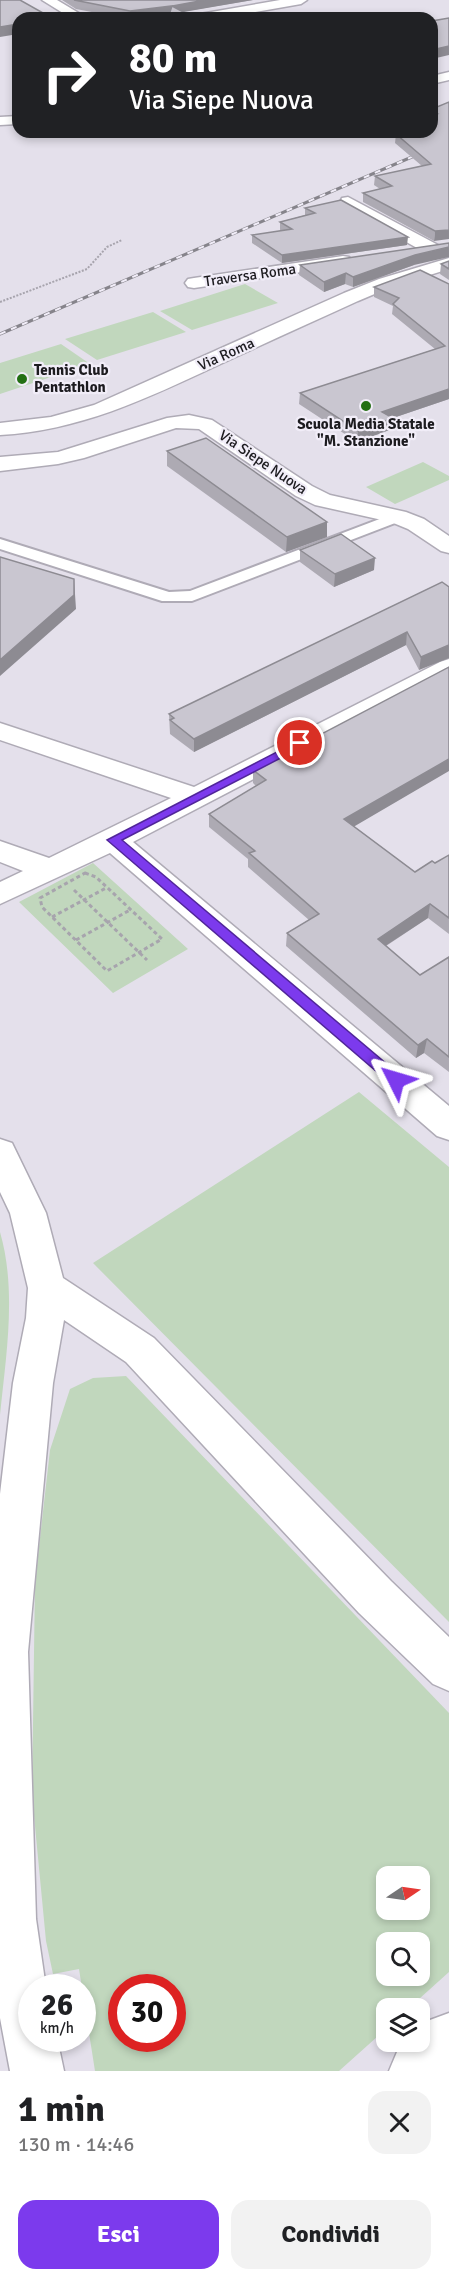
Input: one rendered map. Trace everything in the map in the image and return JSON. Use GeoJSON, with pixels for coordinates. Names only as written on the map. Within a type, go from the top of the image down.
{"type":"FeatureCollection","features":[{"type":"Feature","properties":{"kind":"street"},"geometry":{"type":"LineString","coordinates":[[48,0],[70,12]]}},
{"type":"Feature","properties":{"kind":"street"},"geometry":{"type":"LineString","coordinates":[[234,12],[301,0]]}},
{"type":"Feature","properties":{"kind":"street"},"geometry":{"type":"LineString","coordinates":[[348,202],[441,247]]}},
{"type":"Feature","properties":{"kind":"street"},"geometry":{"type":"LineString","coordinates":[[400,253],[441,247]]}},
{"type":"Feature","properties":{"kind":"street","name":"Traversa Roma"},"geometry":{"type":"LineString","coordinates":[[194,283],[365,258]]}},
{"type":"Feature","properties":{"kind":"street","name":"Via Roma"},"geometry":{"type":"LineString","coordinates":[[0,429],[46,425],[85,415],[127,399],[351,297],[420,271],[449,263]]}},
{"type":"Feature","properties":{"kind":"street"},"geometry":{"type":"LineString","coordinates":[[420,271],[439,283]]}},
{"type":"Feature","properties":{"kind":"street","name":"Via Siepe Nuova"},"geometry":{"type":"LineString","coordinates":[[0,464],[58,458],[84,452],[159,427],[189,421],[205,424],[222,433],[304,490],[323,500],[398,517],[416,525],[449,546]]}},
{"type":"Feature","properties":{"kind":"street"},"geometry":{"type":"LineString","coordinates":[[0,894],[59,877],[113,840],[449,667]]}},
{"type":"Feature","properties":{"kind":"street"},"geometry":{"type":"LineString","coordinates":[[1,733],[196,797]]}},
{"type":"Feature","properties":{"kind":"street"},"geometry":{"type":"LineString","coordinates":[[113,840],[449,1126]]}},
{"type":"Feature","properties":{"kind":"street"},"geometry":{"type":"LineString","coordinates":[[0,851],[59,877]]}},
{"type":"Feature","properties":{"kind":"street"},"geometry":{"type":"LineString","coordinates":[[0,1153],[28,1213],[47,1288],[45,1318],[30,1414],[5,1652],[11,1919],[21,1993],[37,2071]]}},
{"type":"Feature","properties":{"kind":"street"},"geometry":{"type":"LineString","coordinates":[[47,1288],[140,1350],[375,1597],[449,1668]]}},
{"type":"Feature","properties":{"kind":"street"},"geometry":{"type":"LineString","coordinates":[[416,2071],[449,2039]]}},
{"type":"Feature","properties":{"kind":"lane"},"geometry":{"type":"LineString","coordinates":[[0,544],[168,597],[179,598],[192,596],[398,517]]}},
{"type":"Feature","properties":{"kind":"path"},"geometry":{"type":"LineString","coordinates":[[0,302],[87,269],[107,247],[122,240]]}},
{"type":"Feature","properties":{"kind":"path"},"geometry":{"type":"LineString","coordinates":[[85,873],[96,877],[106,888],[162,939],[107,971],[52,918],[42,907],[40,898],[59,877],[85,873]]}},
{"type":"Feature","properties":{"kind":"path"},"geometry":{"type":"LineString","coordinates":[[59,877],[147,960]]}},
{"type":"Feature","properties":{"kind":"path"},"geometry":{"type":"LineString","coordinates":[[52,918],[106,888]]}},
{"type":"Feature","properties":{"kind":"path"},"geometry":{"type":"LineString","coordinates":[[76,940],[130,910]]}},
{"type":"Feature","properties":{"kind":"green space"},"geometry":{"type":"Polygon","coordinates":[[[245,284],[278,303],[192,330],[160,311],[245,284]]]}},
{"type":"Feature","properties":{"kind":"green space"},"geometry":{"type":"Polygon","coordinates":[[[153,312],[186,332],[97,360],[65,339],[153,312]]]}},
{"type":"Feature","properties":{"kind":"green space","name":"Tennis Club Pentathlon"},"geometry":{"type":"Polygon","coordinates":[[[61,344],[90,364],[0,394],[0,363],[61,344]]]}},
{"type":"Feature","properties":{"kind":"green space"},"geometry":{"type":"Polygon","coordinates":[[[423,462],[449,476],[449,480],[395,504],[366,487],[423,462]]]}},
{"type":"Feature","properties":{"kind":"green space"},"geometry":{"type":"Polygon","coordinates":[[[93,863],[188,949],[113,993],[19,902],[93,863]]]}},
{"type":"Feature","properties":{"kind":"green space"},"geometry":{"type":"Polygon","coordinates":[[[359,1092],[449,1167],[449,1622],[93,1263],[359,1092]]]}},
{"type":"Feature","properties":{"kind":"green space"},"geometry":{"type":"Polygon","coordinates":[[[0,1232],[8,1277],[9,1323],[0,1415],[0,1232]]]}},
{"type":"Feature","properties":{"kind":"green space"},"geometry":{"type":"Polygon","coordinates":[[[126,1376],[449,1713],[449,1972],[420,1998],[376,1998],[376,2038],[339,2071],[95,2071],[92,2052],[96,2052],[96,1974],[80,1974],[79,1969],[53,1974],[46,1941],[32,1795],[35,1582],[50,1450],[70,1389],[93,1378],[126,1376]]]}},
{"type":"Feature","properties":{"kind":"building"},"geometry":{"type":"Polygon","coordinates":[[[0,0],[20,0],[41,12],[12,12],[12,25],[0,27],[0,0]]]}},
{"type":"Feature","properties":{"kind":"building"},"geometry":{"type":"Polygon","coordinates":[[[74,0],[205,0],[130,11],[74,0]]]}},
{"type":"Feature","properties":{"kind":"building"},"geometry":{"type":"Polygon","coordinates":[[[172,6],[184,12],[170,12],[172,6]]]}},
{"type":"Feature","properties":{"kind":"building"},"geometry":{"type":"Polygon","coordinates":[[[449,18],[449,46],[438,49],[438,20],[449,18]]]}},
{"type":"Feature","properties":{"kind":"building"},"geometry":{"type":"Polygon","coordinates":[[[449,102],[449,230],[435,231],[363,193],[392,186],[375,176],[431,164],[401,138],[438,138],[438,107],[449,102]]]}},
{"type":"Feature","properties":{"kind":"building"},"geometry":{"type":"Polygon","coordinates":[[[341,200],[408,237],[282,255],[252,235],[292,229],[280,222],[315,213],[305,208],[341,200]]]}},
{"type":"Feature","properties":{"kind":"building"},"geometry":{"type":"Polygon","coordinates":[[[449,243],[449,247],[415,255],[353,277],[346,273],[324,282],[300,265],[449,243]]]}},
{"type":"Feature","properties":{"kind":"building"},"geometry":{"type":"Polygon","coordinates":[[[449,261],[449,269],[441,264],[449,261]]]}},
{"type":"Feature","properties":{"kind":"building"},"geometry":{"type":"Polygon","coordinates":[[[420,270],[449,284],[449,389],[382,412],[393,418],[358,431],[300,393],[445,346],[393,304],[399,298],[374,287],[420,270]]]}},
{"type":"Feature","properties":{"kind":"building"},"geometry":{"type":"Polygon","coordinates":[[[206,438],[327,522],[287,537],[167,451],[206,438]]]}},
{"type":"Feature","properties":{"kind":"building"},"geometry":{"type":"Polygon","coordinates":[[[341,534],[375,558],[335,574],[300,550],[341,534]]]}},
{"type":"Feature","properties":{"kind":"building"},"geometry":{"type":"Polygon","coordinates":[[[0,557],[74,579],[74,595],[0,660],[0,557]]]}},
{"type":"Feature","properties":{"kind":"building"},"geometry":{"type":"Polygon","coordinates":[[[442,582],[449,587],[449,645],[421,657],[407,632],[194,739],[170,720],[174,718],[169,714],[442,582]]]}},
{"type":"Feature","properties":{"kind":"building"},"geometry":{"type":"Polygon","coordinates":[[[449,667],[449,759],[344,819],[415,872],[432,861],[435,863],[449,855],[449,918],[430,904],[378,939],[420,975],[449,957],[449,1057],[427,1039],[418,1045],[287,933],[319,914],[249,853],[255,851],[209,814],[266,780],[253,770],[449,667]]]}},
{"type":"Feature","properties":{"kind":"railway"},"geometry":{"type":"LineString","coordinates":[[0,334],[449,141]]}},
{"type":"Feature","properties":{"kind":"place","name":"Tennis Club Pentathlon"},"geometry":{"type":"Point","coordinates":[22,379]}},
{"type":"Feature","properties":{"kind":"place","name":"Scuola Media Statale \"M. Stanzione\""},"geometry":{"type":"Point","coordinates":[366,406]}},
{"type":"Feature","properties":{"kind":"route"},"geometry":{"type":"LineString","coordinates":[[300,743],[113,840],[396,1080]]}}]}
